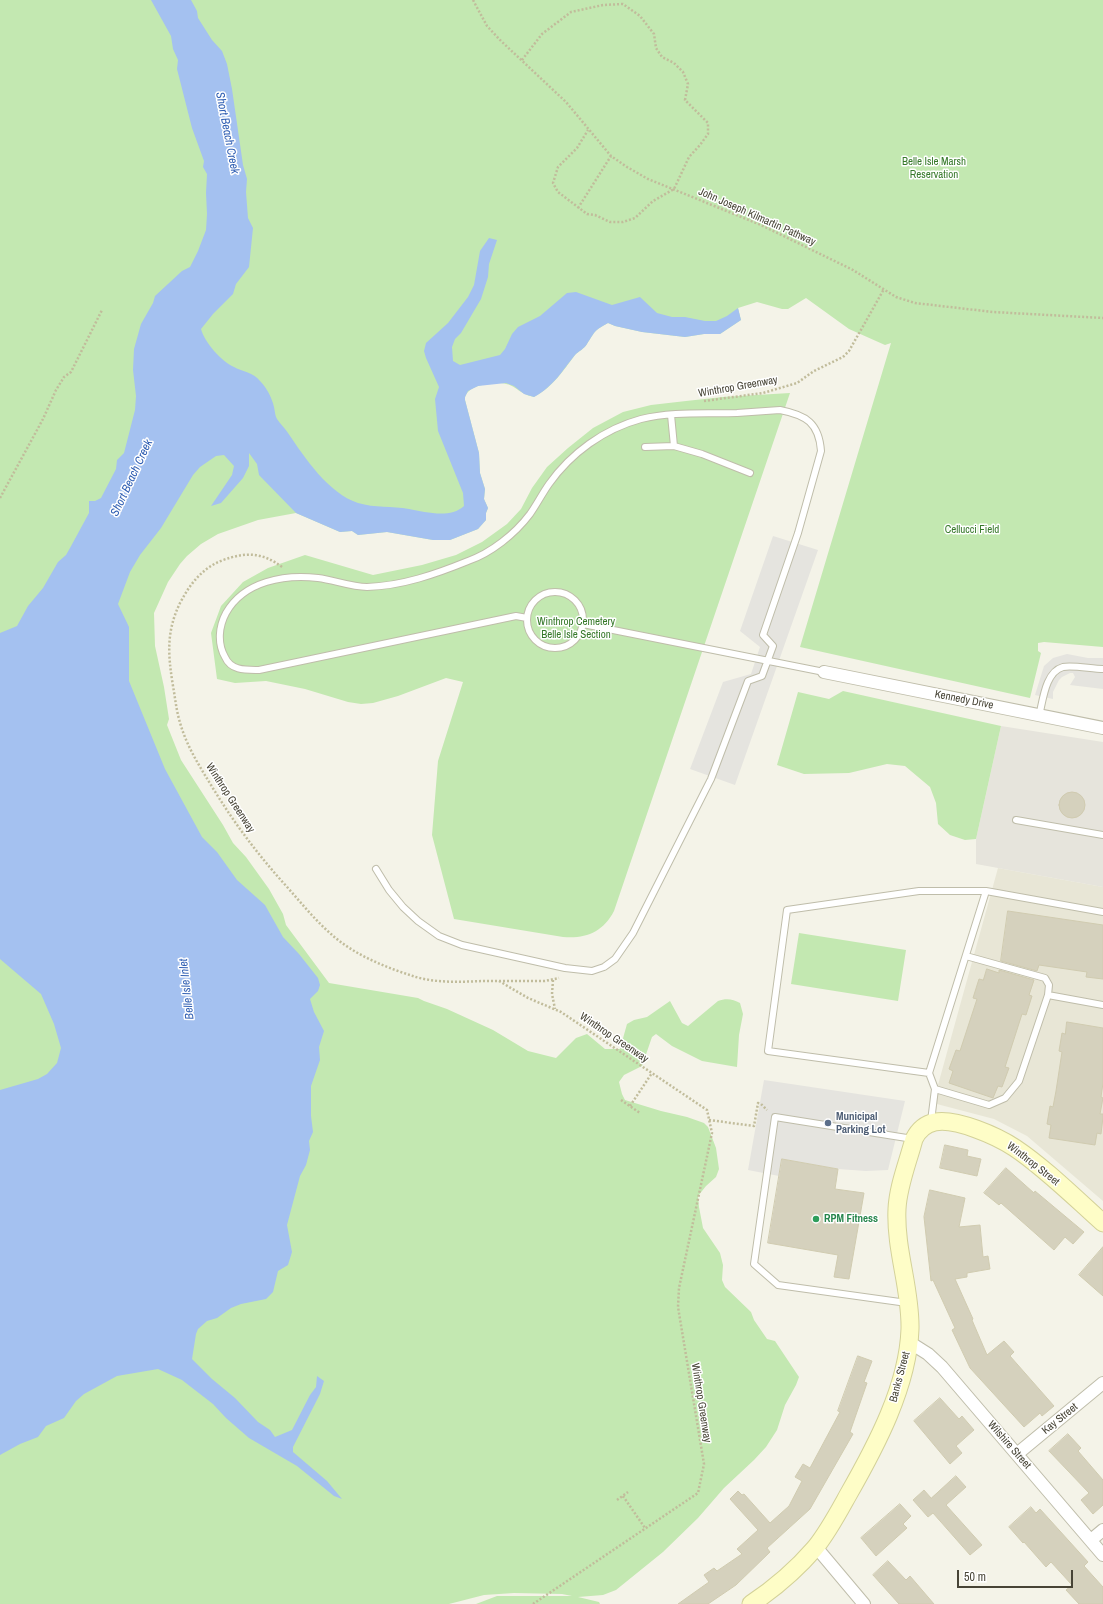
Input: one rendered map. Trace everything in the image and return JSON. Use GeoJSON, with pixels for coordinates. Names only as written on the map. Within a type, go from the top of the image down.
{"type":"FeatureCollection","features":[{"type":"Feature","properties":{"kind":"street","name":"Kennedy Drive"},"geometry":{"type":"LineString","coordinates":[[824,672],[1103,728]]}},
{"type":"Feature","properties":{"kind":"street","name":"Winthrop Street"},"geometry":{"type":"LineString","coordinates":[[930,1123],[940,1121],[956,1124],[983,1131],[1005,1142],[1032,1161],[1103,1223]]}},
{"type":"Feature","properties":{"kind":"street","name":"Banks Street"},"geometry":{"type":"LineString","coordinates":[[751,1604],[789,1576],[816,1547],[832,1524],[867,1462],[884,1427],[894,1401],[909,1342],[909,1303],[898,1232],[897,1209],[900,1189],[914,1139],[920,1130],[930,1123]]}},
{"type":"Feature","properties":{"kind":"street","name":"Wilshire Street"},"geometry":{"type":"LineString","coordinates":[[909,1342],[920,1348],[935,1360],[1103,1555]]}},
{"type":"Feature","properties":{"kind":"street","name":"Kay Street"},"geometry":{"type":"LineString","coordinates":[[1017,1454],[1103,1383]]}},
{"type":"Feature","properties":{"kind":"street"},"geometry":{"type":"LineString","coordinates":[[1091,1540],[1103,1530]]}},
{"type":"Feature","properties":{"kind":"street"},"geometry":{"type":"LineString","coordinates":[[816,1547],[864,1604]]}},
{"type":"Feature","properties":{"kind":"lane"},"geometry":{"type":"LineString","coordinates":[[376,869],[389,890],[403,907],[418,921],[439,936],[462,945],[584,971],[598,970],[615,959],[633,933],[708,785],[748,681],[762,676],[773,646],[763,635],[798,533],[821,451],[820,439],[816,428],[797,414],[780,410],[671,415],[641,419],[623,425],[586,446],[564,466],[549,484],[529,516],[517,528],[484,554],[411,581],[367,587],[320,578],[288,577],[259,584],[236,600],[228,609],[220,629],[220,642],[224,657],[230,665],[243,670],[259,670],[516,616],[527,618]]}},
{"type":"Feature","properties":{"kind":"lane"},"geometry":{"type":"LineString","coordinates":[[671,415],[674,446]]}},
{"type":"Feature","properties":{"kind":"lane"},"geometry":{"type":"LineString","coordinates":[[645,447],[674,446],[702,454],[750,473]]}},
{"type":"Feature","properties":{"kind":"lane"},"geometry":{"type":"LineString","coordinates":[[558,592],[574,599],[580,606],[583,615],[583,624],[575,639],[560,648],[552,648],[544,646],[536,641],[529,630],[527,618],[529,609],[541,596],[558,592]]}},
{"type":"Feature","properties":{"kind":"lane"},"geometry":{"type":"LineString","coordinates":[[583,624],[824,672]]}},
{"type":"Feature","properties":{"kind":"lane"},"geometry":{"type":"LineString","coordinates":[[1039,716],[1047,684],[1056,671],[1065,667],[1103,669]]}},
{"type":"Feature","properties":{"kind":"lane"},"geometry":{"type":"LineString","coordinates":[[1016,820],[1103,835]]}},
{"type":"Feature","properties":{"kind":"lane"},"geometry":{"type":"LineString","coordinates":[[929,1073],[768,1050],[787,910],[919,891],[986,891],[1103,912]]}},
{"type":"Feature","properties":{"kind":"lane"},"geometry":{"type":"LineString","coordinates":[[930,1123],[935,1089],[929,1073],[986,891]]}},
{"type":"Feature","properties":{"kind":"lane"},"geometry":{"type":"LineString","coordinates":[[935,1089],[989,1105],[1005,1098],[1019,1080],[1048,995],[1049,985],[1045,978],[966,956]]}},
{"type":"Feature","properties":{"kind":"lane"},"geometry":{"type":"LineString","coordinates":[[1048,995],[1103,1005]]}},
{"type":"Feature","properties":{"kind":"lane"},"geometry":{"type":"LineString","coordinates":[[909,1303],[778,1285],[754,1264],[775,1117],[914,1139]]}},
{"type":"Feature","properties":{"kind":"path","name":"John Joseph Kilmartin Pathway"},"geometry":{"type":"LineString","coordinates":[[472,0],[487,26],[501,42],[566,102],[611,156],[648,179],[761,225],[868,279],[896,297],[916,302],[992,312],[1103,318]]}},
{"type":"Feature","properties":{"kind":"path"},"geometry":{"type":"LineString","coordinates":[[522,60],[542,34],[571,12],[603,5],[623,4],[640,16],[654,34],[656,48],[662,57],[674,63],[683,72],[688,84],[685,100],[708,124],[708,134],[700,146],[689,157],[674,189],[652,201],[635,218],[623,222],[610,222],[596,215],[587,214],[558,192],[553,183],[558,167],[577,148],[588,130]]}},
{"type":"Feature","properties":{"kind":"path"},"geometry":{"type":"LineString","coordinates":[[578,208],[611,156]]}},
{"type":"Feature","properties":{"kind":"path","name":"Winthrop Greenway"},"geometry":{"type":"LineString","coordinates":[[701,402],[763,393],[797,383],[814,371],[843,357],[849,351],[884,289]]}},
{"type":"Feature","properties":{"kind":"path"},"geometry":{"type":"LineString","coordinates":[[0,498],[43,419],[56,390],[64,378],[71,372],[102,310]]}},
{"type":"Feature","properties":{"kind":"path","name":"Winthrop Greenway"},"geometry":{"type":"LineString","coordinates":[[288,577],[282,568],[268,558],[251,554],[236,556],[210,566],[198,575],[187,590],[176,612],[170,631],[170,671],[179,719],[187,742],[198,764],[240,831],[315,920],[332,936],[366,957],[417,977],[436,981],[553,980]]}},
{"type":"Feature","properties":{"kind":"path"},"geometry":{"type":"LineString","coordinates":[[555,1009],[552,994],[553,980],[561,977],[565,968]]}},
{"type":"Feature","properties":{"kind":"path","name":"Winthrop Greenway"},"geometry":{"type":"LineString","coordinates":[[499,981],[532,1000],[564,1014],[707,1110],[712,1133],[679,1288],[678,1307],[704,1464],[698,1493],[533,1604]]}},
{"type":"Feature","properties":{"kind":"path"},"geometry":{"type":"LineString","coordinates":[[630,1106],[652,1073]]}},
{"type":"Feature","properties":{"kind":"path"},"geometry":{"type":"LineString","coordinates":[[621,1100],[640,1113]]}},
{"type":"Feature","properties":{"kind":"path"},"geometry":{"type":"LineString","coordinates":[[709,1120],[754,1126],[758,1103]]}},
{"type":"Feature","properties":{"kind":"path"},"geometry":{"type":"LineString","coordinates":[[618,1500],[628,1492]]}},
{"type":"Feature","properties":{"kind":"path"},"geometry":{"type":"LineString","coordinates":[[623,1496],[645,1528]]}},
{"type":"Feature","properties":{"kind":"shaded area"},"geometry":{"type":"Polygon","coordinates":[[[773,536],[818,550],[735,785],[690,769],[723,682],[751,674],[760,647],[740,631],[773,536]]]}},
{"type":"Feature","properties":{"kind":"shaded area"},"geometry":{"type":"Polygon","coordinates":[[[1067,654],[1088,658],[1103,658],[1103,689],[1070,685],[1075,677],[1073,673],[1070,673],[1059,680],[1053,692],[1053,699],[1035,695],[1044,666],[1053,658],[1067,654]]]}},
{"type":"Feature","properties":{"kind":"shaded area"},"geometry":{"type":"Polygon","coordinates":[[[1001,726],[1103,742],[1103,887],[976,864],[976,839],[1001,726]]]}},
{"type":"Feature","properties":{"kind":"shaded area"},"geometry":{"type":"Polygon","coordinates":[[[998,868],[1103,887],[1103,1201],[1027,1136],[994,1119],[933,1103],[998,868]]]}},
{"type":"Feature","properties":{"kind":"shaded area","name":"Municipal Parking Lot"},"geometry":{"type":"Polygon","coordinates":[[[764,1080],[905,1101],[888,1170],[866,1171],[838,1169],[782,1159],[779,1176],[748,1170],[764,1080]]]}},
{"type":"Feature","properties":{"kind":"green space"},"geometry":{"type":"Polygon","coordinates":[[[0,0],[1103,0],[1103,647],[1044,642],[1038,643],[1038,651],[1041,653],[1030,698],[800,647],[891,343],[885,345],[849,329],[806,298],[788,309],[782,309],[757,302],[738,308],[741,320],[720,334],[704,334],[685,337],[642,332],[608,323],[595,332],[586,346],[575,355],[562,373],[547,388],[534,397],[524,394],[511,385],[501,383],[481,385],[469,391],[465,400],[479,453],[480,473],[485,489],[484,499],[488,508],[486,520],[478,529],[450,540],[433,540],[387,532],[358,535],[352,531],[340,532],[296,513],[258,520],[218,534],[201,544],[187,556],[168,582],[154,613],[155,646],[169,719],[167,725],[181,760],[233,843],[246,857],[269,889],[283,914],[286,925],[329,983],[418,998],[447,1009],[493,1030],[528,1051],[556,1058],[576,1038],[587,1034],[605,1049],[620,1049],[627,1024],[634,1020],[647,1017],[670,1001],[682,1023],[688,1026],[718,1001],[729,999],[740,1003],[743,1014],[739,1035],[737,1067],[702,1061],[672,1046],[656,1034],[652,1037],[642,1066],[624,1075],[619,1082],[625,1100],[687,1117],[704,1123],[708,1127],[716,1148],[719,1169],[716,1177],[698,1196],[703,1228],[720,1253],[723,1265],[722,1280],[725,1287],[751,1312],[754,1320],[767,1339],[775,1341],[799,1377],[785,1405],[777,1430],[766,1447],[724,1488],[698,1518],[663,1552],[616,1590],[603,1595],[578,1597],[599,1602],[600,1604],[476,1604],[497,1596],[572,1596],[562,1594],[514,1593],[484,1595],[449,1604],[0,1604],[0,0]]]}},
{"type":"Feature","properties":{"kind":"green space","name":"Winthrop Cemetery Belle Isle Section"},"geometry":{"type":"Polygon","coordinates":[[[790,393],[614,911],[605,924],[593,933],[579,937],[563,937],[454,919],[432,835],[438,761],[463,682],[446,678],[398,696],[373,703],[361,704],[348,702],[305,689],[266,681],[235,683],[217,679],[211,633],[221,606],[243,582],[268,568],[305,555],[373,575],[422,565],[456,555],[482,542],[507,524],[521,509],[532,488],[547,467],[593,428],[623,412],[651,405],[686,401],[790,393]]]}},
{"type":"Feature","properties":{"kind":"green space"},"geometry":{"type":"Polygon","coordinates":[[[843,691],[1001,726],[976,839],[965,840],[950,835],[938,824],[936,803],[930,787],[905,766],[887,764],[849,773],[804,774],[777,765],[798,692],[829,699],[843,691]]]}},
{"type":"Feature","properties":{"kind":"green space"},"geometry":{"type":"Polygon","coordinates":[[[799,933],[906,950],[898,1001],[791,984],[799,933]]]}},
{"type":"Feature","properties":{"kind":"water"},"geometry":{"type":"Polygon","coordinates":[[[151,0],[191,0],[197,11],[198,18],[212,40],[222,51],[227,64],[232,89],[243,165],[247,179],[246,192],[248,218],[253,228],[249,267],[236,284],[233,294],[213,314],[201,329],[210,346],[219,356],[234,367],[248,372],[263,384],[271,397],[277,419],[302,453],[327,483],[347,498],[364,505],[403,508],[438,514],[452,512],[464,506],[463,493],[438,431],[435,399],[439,387],[424,351],[426,343],[448,323],[468,297],[474,285],[480,251],[489,238],[497,240],[489,264],[488,277],[481,299],[461,333],[455,339],[452,347],[453,361],[460,365],[500,355],[505,349],[512,334],[518,327],[540,316],[567,293],[576,292],[612,305],[640,297],[657,313],[672,317],[685,317],[705,321],[716,321],[727,316],[738,308],[741,320],[720,334],[704,334],[685,337],[642,332],[608,323],[595,332],[586,346],[575,355],[547,388],[534,397],[524,394],[514,386],[506,383],[478,386],[468,391],[465,400],[479,453],[480,473],[485,489],[484,499],[488,508],[486,520],[478,529],[450,540],[433,540],[387,532],[358,535],[352,531],[340,532],[296,513],[259,475],[257,464],[249,453],[249,466],[243,478],[221,503],[211,506],[232,475],[234,466],[224,455],[216,456],[200,467],[193,475],[161,528],[140,555],[130,572],[118,604],[129,627],[129,681],[165,769],[202,837],[217,852],[237,880],[265,905],[283,937],[318,978],[320,985],[318,991],[310,999],[314,1012],[324,1031],[319,1047],[320,1060],[311,1086],[311,1116],[313,1132],[309,1141],[310,1150],[306,1165],[300,1176],[287,1225],[292,1252],[288,1265],[278,1271],[273,1292],[266,1299],[241,1304],[231,1308],[217,1318],[207,1321],[198,1329],[192,1359],[212,1379],[235,1398],[258,1422],[270,1430],[275,1437],[292,1430],[310,1395],[316,1387],[317,1376],[324,1381],[320,1394],[293,1447],[293,1452],[327,1481],[342,1499],[334,1496],[297,1466],[249,1438],[226,1418],[213,1404],[182,1380],[158,1369],[117,1376],[84,1394],[76,1401],[64,1418],[46,1426],[38,1437],[20,1444],[0,1455],[0,1090],[38,1079],[47,1074],[57,1063],[61,1048],[54,1024],[41,994],[0,959],[0,633],[17,626],[28,606],[43,588],[58,562],[66,555],[89,513],[89,501],[95,501],[101,498],[116,469],[117,460],[124,453],[135,410],[136,396],[133,370],[134,349],[141,324],[153,303],[155,296],[182,271],[190,267],[206,230],[207,174],[203,167],[204,161],[192,128],[177,69],[178,60],[173,49],[171,36],[151,0]]]}},
{"type":"Feature","properties":{"kind":"building"},"geometry":{"type":"Polygon","coordinates":[[[1072,792],[1081,796],[1085,805],[1081,814],[1072,818],[1063,814],[1059,805],[1063,796],[1072,792]]]}},
{"type":"Feature","properties":{"kind":"building"},"geometry":{"type":"Polygon","coordinates":[[[1008,911],[1103,925],[1103,979],[1086,977],[1087,972],[1039,965],[1037,971],[1001,961],[1008,911]]]}},
{"type":"Feature","properties":{"kind":"building"},"geometry":{"type":"Polygon","coordinates":[[[987,969],[999,973],[999,970],[1034,980],[1029,995],[1032,996],[1026,1015],[1022,1014],[1005,1067],[1009,1068],[1002,1087],[998,1086],[993,1098],[949,1083],[953,1071],[949,1069],[956,1050],[960,1051],[977,999],[973,998],[979,979],[983,980],[987,969]]]}},
{"type":"Feature","properties":{"kind":"building"},"geometry":{"type":"Polygon","coordinates":[[[1067,1022],[1103,1028],[1103,1083],[1101,1097],[1103,1098],[1100,1114],[1103,1114],[1103,1117],[1101,1134],[1097,1133],[1095,1145],[1049,1138],[1051,1125],[1047,1124],[1050,1106],[1053,1107],[1056,1091],[1062,1052],[1059,1051],[1062,1033],[1065,1034],[1067,1022]]]}},
{"type":"Feature","properties":{"kind":"building"},"geometry":{"type":"Polygon","coordinates":[[[945,1145],[968,1150],[967,1156],[981,1159],[977,1176],[940,1168],[945,1145]]]}},
{"type":"Feature","properties":{"kind":"building"},"geometry":{"type":"Polygon","coordinates":[[[782,1159],[838,1169],[835,1189],[864,1193],[849,1279],[834,1277],[838,1255],[768,1243],[782,1159]]]}},
{"type":"Feature","properties":{"kind":"building"},"geometry":{"type":"Polygon","coordinates":[[[1006,1168],[1034,1193],[1035,1191],[1084,1232],[1073,1244],[1065,1237],[1054,1250],[1001,1203],[999,1205],[984,1193],[1006,1168]]]}},
{"type":"Feature","properties":{"kind":"building"},"geometry":{"type":"Polygon","coordinates":[[[930,1190],[965,1198],[959,1227],[980,1225],[983,1257],[988,1256],[990,1269],[967,1273],[967,1277],[955,1279],[987,1355],[1004,1341],[1014,1352],[1010,1356],[1054,1406],[1042,1416],[1040,1413],[1024,1427],[970,1368],[952,1330],[955,1328],[933,1280],[931,1281],[924,1217],[930,1190]]]}},
{"type":"Feature","properties":{"kind":"building"},"geometry":{"type":"Polygon","coordinates":[[[1103,1247],[1103,1296],[1079,1275],[1103,1247]]]}},
{"type":"Feature","properties":{"kind":"building"},"geometry":{"type":"Polygon","coordinates":[[[858,1356],[872,1361],[864,1382],[867,1383],[850,1432],[853,1434],[810,1509],[767,1548],[770,1552],[736,1585],[708,1604],[678,1604],[709,1582],[704,1575],[714,1568],[717,1571],[742,1554],[737,1549],[758,1530],[730,1499],[738,1491],[742,1495],[744,1494],[770,1523],[789,1506],[802,1481],[795,1477],[803,1464],[810,1468],[840,1412],[838,1411],[858,1356]]]}},
{"type":"Feature","properties":{"kind":"building"},"geometry":{"type":"Polygon","coordinates":[[[940,1398],[959,1419],[962,1416],[974,1430],[956,1446],[962,1453],[950,1464],[914,1421],[940,1398]]]}},
{"type":"Feature","properties":{"kind":"building"},"geometry":{"type":"Polygon","coordinates":[[[1068,1434],[1081,1448],[1078,1451],[1103,1480],[1103,1505],[1093,1514],[1081,1500],[1089,1493],[1049,1451],[1068,1434]]]}},
{"type":"Feature","properties":{"kind":"building"},"geometry":{"type":"Polygon","coordinates":[[[956,1476],[966,1487],[946,1505],[982,1545],[970,1555],[933,1513],[928,1517],[913,1500],[924,1490],[931,1498],[956,1476]]]}},
{"type":"Feature","properties":{"kind":"building"},"geometry":{"type":"Polygon","coordinates":[[[900,1504],[911,1516],[903,1524],[907,1528],[876,1556],[861,1538],[900,1504]]]}},
{"type":"Feature","properties":{"kind":"building"},"geometry":{"type":"Polygon","coordinates":[[[1031,1507],[1036,1513],[1040,1509],[1088,1562],[1084,1566],[1103,1587],[1103,1604],[1079,1604],[1066,1590],[1072,1585],[1051,1562],[1046,1567],[1009,1527],[1031,1507]]]}},
{"type":"Feature","properties":{"kind":"building"},"geometry":{"type":"Polygon","coordinates":[[[888,1561],[906,1580],[910,1576],[934,1604],[899,1604],[873,1575],[888,1561]]]}},
{"type":"Feature","properties":{"kind":"place","name":"Municipal Parking Lot"},"geometry":{"type":"Point","coordinates":[828,1123]}},
{"type":"Feature","properties":{"kind":"place","name":"RPM Fitness"},"geometry":{"type":"Point","coordinates":[816,1219]}},
{"type":"Feature","properties":{"kind":"water label","name":"Short Beach Creek"},"geometry":{"type":"Point","coordinates":[227,133]}},
{"type":"Feature","properties":{"kind":"water label","name":"Short Beach Creek"},"geometry":{"type":"Point","coordinates":[132,478]}},
{"type":"Feature","properties":{"kind":"water label","name":"Belle Isle Inlet"},"geometry":{"type":"Point","coordinates":[187,989]}},
{"type":"Feature","properties":{"kind":"park label","name":"Belle Isle Marsh Reservation"},"geometry":{"type":"Point","coordinates":[934,168]}},
{"type":"Feature","properties":{"kind":"park label","name":"Cellucci Field"},"geometry":{"type":"Point","coordinates":[972,530]}}]}
